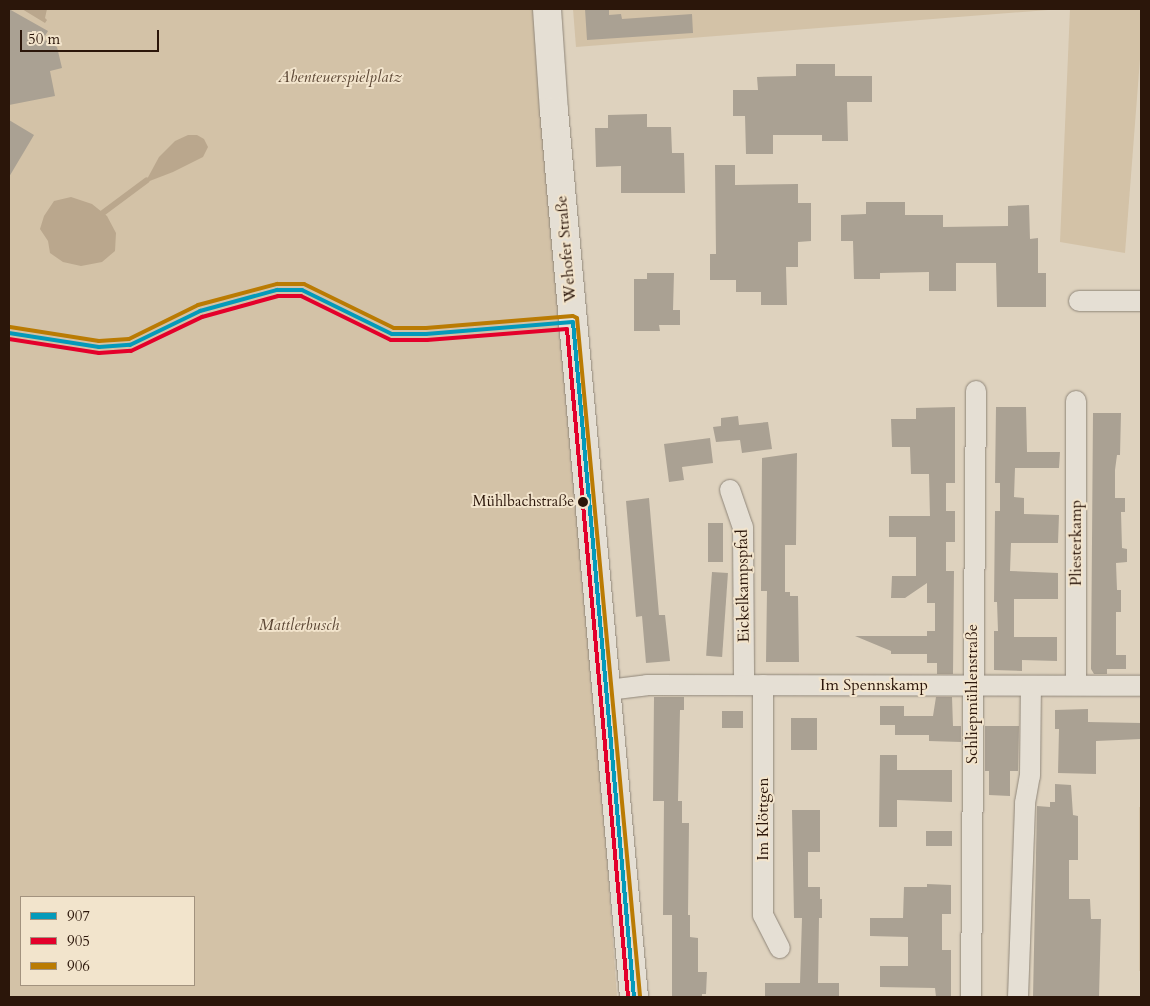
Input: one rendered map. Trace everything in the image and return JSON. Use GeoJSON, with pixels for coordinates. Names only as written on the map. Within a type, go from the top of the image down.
{"type":"FeatureCollection","features":[{"type":"Feature","properties":{"kind":"street","name":"Wehofer Straße"},"geometry":{"type":"LineString","coordinates":[[548,9],[554,111],[608,690],[634,997]]}},
{"type":"Feature","properties":{"kind":"street"},"geometry":{"type":"LineString","coordinates":[[1079,301],[1141,301]]}},
{"type":"Feature","properties":{"kind":"street","name":"Schliepmühlenstraße"},"geometry":{"type":"LineString","coordinates":[[971,997],[972,686],[976,391]]}},
{"type":"Feature","properties":{"kind":"street","name":"Pliesterkamp"},"geometry":{"type":"LineString","coordinates":[[1076,401],[1076,685]]}},
{"type":"Feature","properties":{"kind":"street","name":"Eickelkampspfad"},"geometry":{"type":"LineString","coordinates":[[730,490],[743,527],[754,685]]}},
{"type":"Feature","properties":{"kind":"street","name":"Im Spennskamp"},"geometry":{"type":"LineString","coordinates":[[608,690],[647,685],[1141,686]]}},
{"type":"Feature","properties":{"kind":"street","name":"Im Klöttgen"},"geometry":{"type":"LineString","coordinates":[[754,685],[763,915],[780,948]]}},
{"type":"Feature","properties":{"kind":"street"},"geometry":{"type":"LineString","coordinates":[[1018,997],[1024,803],[1030,776],[1031,686]]}},
{"type":"Feature","properties":{"kind":"green space","name":"Mattlerbusch"},"geometry":{"type":"Polygon","coordinates":[[[9,9],[542,9],[563,245],[617,997],[9,997],[9,9]]]}},
{"type":"Feature","properties":{"kind":"green space"},"geometry":{"type":"Polygon","coordinates":[[[573,9],[1061,9],[576,47],[573,9]]]}},
{"type":"Feature","properties":{"kind":"green space"},"geometry":{"type":"Polygon","coordinates":[[[1070,9],[1141,9],[1141,46],[1125,253],[1060,242],[1070,9]]]}},
{"type":"Feature","properties":{"kind":"green space"},"geometry":{"type":"Polygon","coordinates":[[[1139,807],[1141,807],[1141,971],[1139,971],[1139,807]]]}},
{"type":"Feature","properties":{"kind":"shaded area"},"geometry":{"type":"Polygon","coordinates":[[[22,9],[47,9],[45,18],[47,20],[45,23],[22,9]]]}},
{"type":"Feature","properties":{"kind":"shaded area"},"geometry":{"type":"Polygon","coordinates":[[[188,135],[197,135],[204,139],[208,147],[203,157],[147,182],[159,157],[175,141],[188,135]]]}},
{"type":"Feature","properties":{"kind":"shaded area"},"geometry":{"type":"Polygon","coordinates":[[[71,197],[92,204],[107,216],[116,233],[115,251],[102,262],[81,266],[63,262],[50,253],[48,241],[40,229],[44,216],[54,201],[71,197]]]}},
{"type":"Feature","properties":{"kind":"building"},"geometry":{"type":"Polygon","coordinates":[[[9,9],[48,31],[43,39],[57,47],[62,68],[50,71],[55,96],[9,105],[9,9]]]}},
{"type":"Feature","properties":{"kind":"building"},"geometry":{"type":"Polygon","coordinates":[[[585,9],[609,9],[609,15],[621,14],[622,19],[692,14],[693,33],[587,40],[585,9]]]}},
{"type":"Feature","properties":{"kind":"building"},"geometry":{"type":"Polygon","coordinates":[[[796,64],[835,64],[835,76],[872,76],[872,102],[847,102],[848,141],[822,141],[822,135],[773,135],[773,154],[746,154],[745,116],[733,116],[733,90],[758,90],[757,77],[796,76],[796,64]]]}},
{"type":"Feature","properties":{"kind":"building"},"geometry":{"type":"Polygon","coordinates":[[[647,114],[647,127],[671,127],[672,153],[684,153],[685,193],[621,193],[621,166],[596,167],[595,128],[608,128],[608,115],[647,114]]]}},
{"type":"Feature","properties":{"kind":"building"},"geometry":{"type":"Polygon","coordinates":[[[9,120],[34,135],[9,177],[9,120]]]}},
{"type":"Feature","properties":{"kind":"building"},"geometry":{"type":"Polygon","coordinates":[[[715,165],[735,165],[735,185],[798,184],[798,203],[811,203],[811,241],[798,242],[798,267],[786,267],[787,305],[761,305],[761,292],[736,292],[736,280],[710,280],[710,254],[716,254],[715,165]]]}},
{"type":"Feature","properties":{"kind":"building"},"geometry":{"type":"Polygon","coordinates":[[[866,202],[905,202],[905,215],[943,215],[943,227],[1008,226],[1008,206],[1029,205],[1030,239],[1038,238],[1038,273],[1046,273],[1046,307],[997,307],[996,263],[956,263],[956,291],[929,291],[929,272],[880,273],[880,279],[854,279],[853,241],[841,241],[841,215],[866,214],[866,202]]]}},
{"type":"Feature","properties":{"kind":"building"},"geometry":{"type":"Polygon","coordinates":[[[647,273],[674,273],[673,310],[680,310],[680,325],[659,325],[660,331],[634,331],[634,279],[647,279],[647,273]]]}},
{"type":"Feature","properties":{"kind":"building"},"geometry":{"type":"Polygon","coordinates":[[[955,407],[955,483],[946,483],[946,511],[955,511],[955,542],[946,542],[946,571],[954,571],[953,674],[937,674],[937,663],[927,663],[927,654],[891,654],[891,651],[855,636],[927,636],[927,631],[935,631],[935,603],[927,603],[927,583],[905,598],[891,598],[892,576],[916,576],[916,537],[889,537],[889,516],[930,516],[929,474],[911,474],[910,447],[892,447],[891,419],[916,419],[916,408],[955,407]]]}},
{"type":"Feature","properties":{"kind":"building"},"geometry":{"type":"Polygon","coordinates":[[[996,407],[1026,407],[1027,452],[1060,452],[1059,468],[1015,468],[1014,497],[1024,498],[1024,514],[1059,515],[1058,543],[1011,543],[1010,571],[1058,573],[1058,599],[1014,599],[1014,637],[1057,637],[1057,661],[1022,660],[1022,671],[994,670],[994,631],[998,631],[997,602],[994,602],[995,511],[1000,511],[1000,483],[995,483],[996,407]]]}},
{"type":"Feature","properties":{"kind":"building"},"geometry":{"type":"Polygon","coordinates":[[[1093,413],[1121,413],[1120,455],[1117,455],[1115,470],[1115,498],[1125,498],[1125,512],[1121,512],[1122,548],[1127,549],[1127,562],[1116,563],[1117,590],[1121,590],[1121,612],[1116,612],[1116,655],[1126,655],[1126,669],[1107,669],[1107,674],[1094,674],[1091,669],[1093,413]]]}},
{"type":"Feature","properties":{"kind":"building"},"geometry":{"type":"Polygon","coordinates":[[[738,416],[739,425],[768,422],[772,449],[742,453],[740,440],[716,442],[713,427],[721,426],[721,418],[738,416]]]}},
{"type":"Feature","properties":{"kind":"building"},"geometry":{"type":"Polygon","coordinates":[[[710,438],[713,463],[682,467],[684,480],[669,482],[664,444],[710,438]]]}},
{"type":"Feature","properties":{"kind":"building"},"geometry":{"type":"Polygon","coordinates":[[[797,453],[796,545],[785,545],[785,592],[790,592],[790,596],[798,596],[799,662],[766,662],[767,591],[761,591],[762,458],[797,453]]]}},
{"type":"Feature","properties":{"kind":"building"},"geometry":{"type":"Polygon","coordinates":[[[649,498],[659,615],[665,615],[670,661],[646,663],[642,616],[636,617],[626,501],[649,498]]]}},
{"type":"Feature","properties":{"kind":"building"},"geometry":{"type":"Polygon","coordinates":[[[708,523],[723,523],[723,562],[708,562],[708,523]]]}},
{"type":"Feature","properties":{"kind":"building"},"geometry":{"type":"Polygon","coordinates":[[[712,572],[728,573],[722,657],[706,656],[712,572]]]}},
{"type":"Feature","properties":{"kind":"building"},"geometry":{"type":"Polygon","coordinates":[[[654,697],[684,697],[684,710],[680,710],[678,801],[682,801],[682,823],[689,823],[688,915],[690,915],[690,937],[698,938],[698,972],[707,972],[706,994],[702,994],[702,997],[672,997],[672,915],[663,915],[664,801],[653,801],[654,697]]]}},
{"type":"Feature","properties":{"kind":"building"},"geometry":{"type":"Polygon","coordinates":[[[936,697],[952,697],[953,726],[961,726],[961,742],[929,741],[929,735],[895,735],[895,725],[880,725],[880,706],[904,706],[904,716],[933,716],[936,697]]]}},
{"type":"Feature","properties":{"kind":"building"},"geometry":{"type":"Polygon","coordinates":[[[1088,709],[1088,722],[1141,723],[1141,739],[1096,741],[1096,774],[1058,773],[1059,729],[1055,729],[1055,710],[1088,709]]]}},
{"type":"Feature","properties":{"kind":"building"},"geometry":{"type":"Polygon","coordinates":[[[722,711],[743,711],[743,728],[722,728],[722,711]]]}},
{"type":"Feature","properties":{"kind":"building"},"geometry":{"type":"Polygon","coordinates":[[[791,718],[817,718],[817,750],[791,750],[791,718]]]}},
{"type":"Feature","properties":{"kind":"building"},"geometry":{"type":"Polygon","coordinates":[[[985,726],[1019,726],[1018,771],[1010,771],[1010,796],[989,795],[989,771],[985,771],[985,726]]]}},
{"type":"Feature","properties":{"kind":"building"},"geometry":{"type":"Polygon","coordinates":[[[880,755],[897,755],[897,770],[952,770],[952,802],[897,800],[897,827],[879,827],[880,755]]]}},
{"type":"Feature","properties":{"kind":"building"},"geometry":{"type":"Polygon","coordinates":[[[1055,784],[1071,785],[1073,815],[1078,816],[1078,860],[1069,860],[1069,899],[1090,899],[1091,919],[1101,919],[1099,997],[1033,997],[1037,806],[1050,807],[1050,802],[1055,802],[1055,784]]]}},
{"type":"Feature","properties":{"kind":"building"},"geometry":{"type":"Polygon","coordinates":[[[792,810],[820,810],[820,852],[808,852],[808,887],[820,887],[820,899],[822,899],[822,918],[819,918],[818,983],[839,983],[839,997],[765,997],[765,983],[800,983],[802,918],[794,918],[792,810]]]}},
{"type":"Feature","properties":{"kind":"building"},"geometry":{"type":"Polygon","coordinates":[[[926,831],[952,831],[952,846],[926,846],[926,831]]]}},
{"type":"Feature","properties":{"kind":"building"},"geometry":{"type":"Polygon","coordinates":[[[927,884],[951,885],[951,914],[942,914],[942,950],[951,950],[951,997],[936,997],[935,988],[880,987],[880,966],[908,966],[908,937],[870,936],[870,918],[903,918],[904,887],[927,887],[927,884]]]}},
{"type":"Feature","properties":{"kind":"waterway"},"geometry":{"type":"LineString","coordinates":[[103,213],[146,181]]}},
{"type":"Feature","properties":{"kind":"transit line","name":"906"},"geometry":{"type":"LineString","coordinates":[[10,327],[99,341],[129,339],[198,305],[277,284],[304,284],[394,328],[426,328],[573,316],[577,318],[640,996]]}},
{"type":"Feature","properties":{"kind":"transit line","name":"907"},"geometry":{"type":"LineString","coordinates":[[9,333],[99,347],[130,345],[200,311],[277,290],[302,290],[392,334],[426,334],[573,322]]}},
{"type":"Feature","properties":{"kind":"transit line","name":"905"},"geometry":{"type":"LineString","coordinates":[[9,339],[99,353],[131,351],[202,317],[278,296],[301,296],[391,340],[427,340],[567,329],[628,997]]}},
{"type":"Feature","properties":{"kind":"transit line","name":"907"},"geometry":{"type":"LineString","coordinates":[[573,322],[634,997]]}},
{"type":"Feature","properties":{"kind":"place","name":"Mühlbachstraße"},"geometry":{"type":"Point","coordinates":[583,502]}},
{"type":"Feature","properties":{"kind":"park label","name":"Abenteuerspielplatz"},"geometry":{"type":"Point","coordinates":[340,77]}}]}
